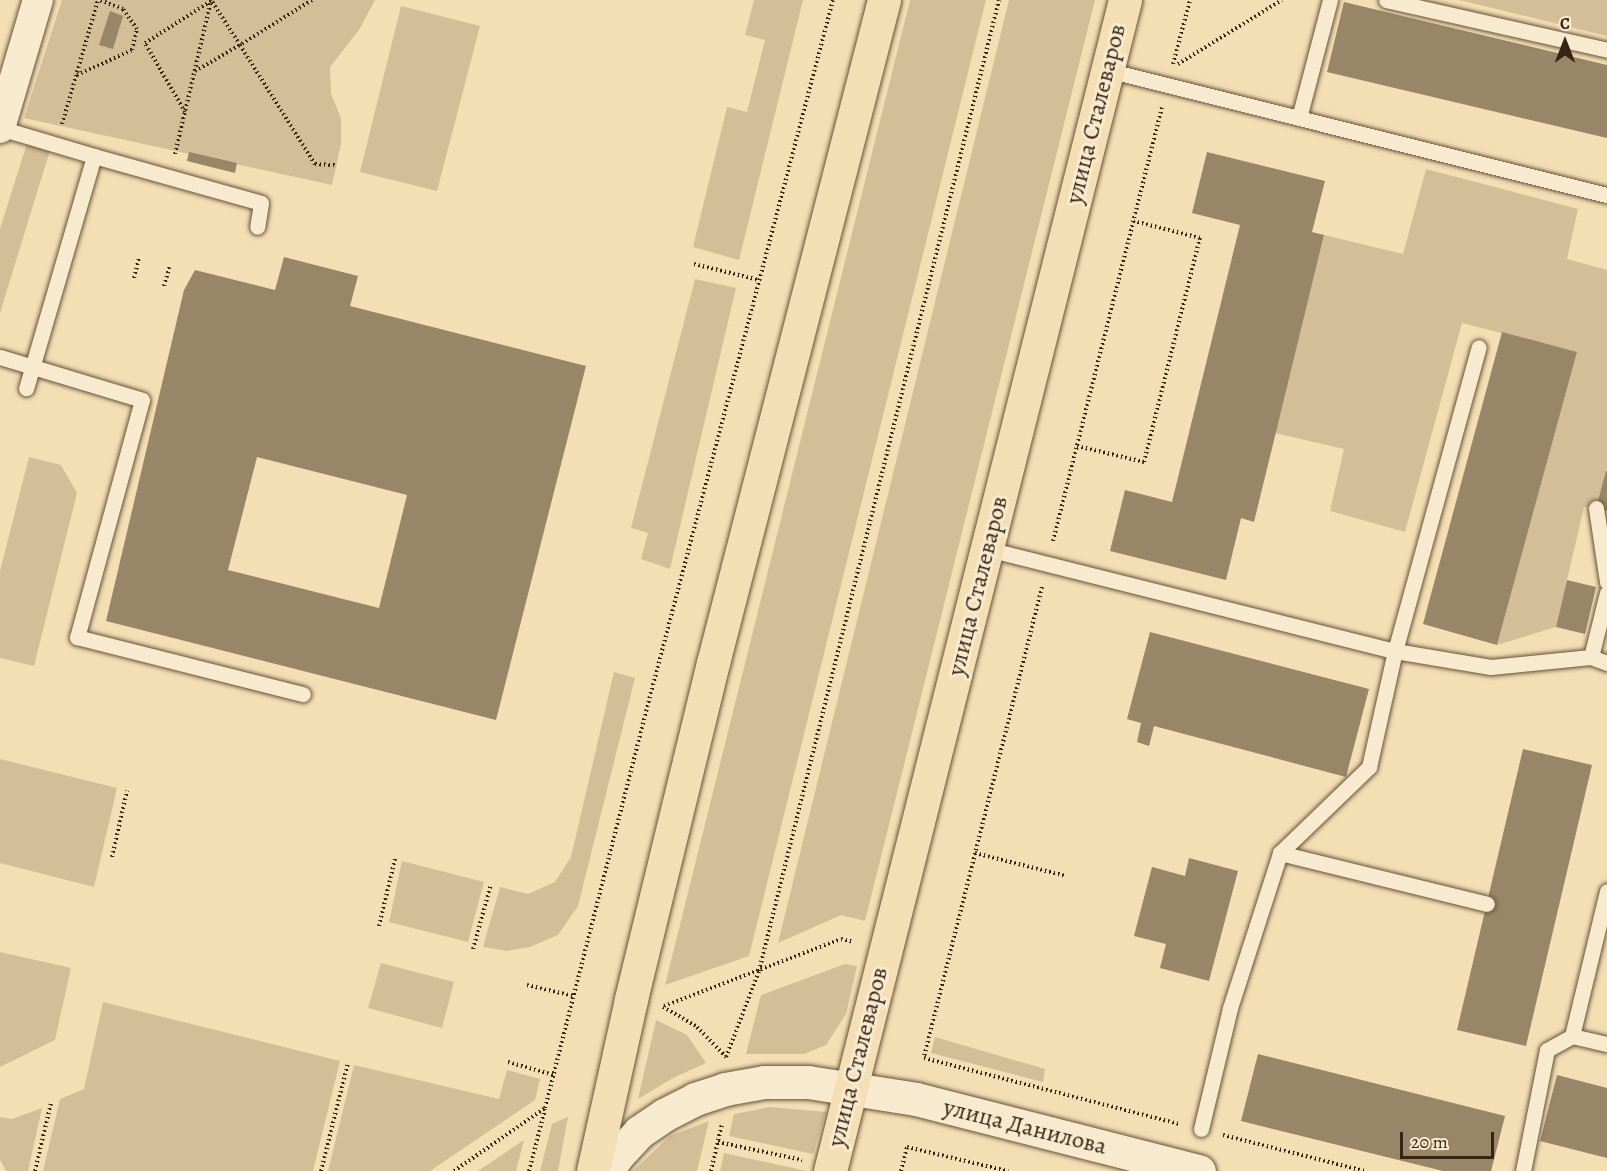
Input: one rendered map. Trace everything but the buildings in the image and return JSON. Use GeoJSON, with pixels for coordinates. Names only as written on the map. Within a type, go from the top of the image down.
{"type":"FeatureCollection","features":[{"type":"Feature","properties":{"kind":"main road"},"geometry":{"type":"LineString","coordinates":[[593,1171],[631,999],[713,663],[884,0]]}},
{"type":"Feature","properties":{"kind":"main road","name":"улица Сталеваров"},"geometry":{"type":"LineString","coordinates":[[819,1166],[851,1087],[1125,0]]}},
{"type":"Feature","properties":{"kind":"main road","name":"улица Данилова"},"geometry":{"type":"LineString","coordinates":[[607,1171],[639,1132],[695,1099],[725,1089],[764,1082],[808,1082],[916,1099],[1181,1169]]}},
{"type":"Feature","properties":{"kind":"street"},"geometry":{"type":"LineString","coordinates":[[0,128],[39,0]]}},
{"type":"Feature","properties":{"kind":"lane"},"geometry":{"type":"LineString","coordinates":[[1299,118],[1330,0]]}},
{"type":"Feature","properties":{"kind":"lane"},"geometry":{"type":"LineString","coordinates":[[1386,0],[1607,50]]}},
{"type":"Feature","properties":{"kind":"lane"},"geometry":{"type":"LineString","coordinates":[[1107,70],[1607,195]]}},
{"type":"Feature","properties":{"kind":"lane"},"geometry":{"type":"LineString","coordinates":[[0,128],[261,203],[257,227]]}},
{"type":"Feature","properties":{"kind":"lane"},"geometry":{"type":"LineString","coordinates":[[26,388],[94,156]]}},
{"type":"Feature","properties":{"kind":"lane"},"geometry":{"type":"LineString","coordinates":[[1201,1129],[1230,1008],[1280,853],[1369,767],[1395,651],[1479,347]]}},
{"type":"Feature","properties":{"kind":"lane"},"geometry":{"type":"LineString","coordinates":[[0,357],[142,400],[76,637],[303,694]]}},
{"type":"Feature","properties":{"kind":"lane"},"geometry":{"type":"LineString","coordinates":[[1596,508],[1607,582]]}},
{"type":"Feature","properties":{"kind":"lane"},"geometry":{"type":"LineString","coordinates":[[988,549],[1047,566],[1395,651],[1491,667],[1591,657],[1607,663]]}},
{"type":"Feature","properties":{"kind":"lane"},"geometry":{"type":"LineString","coordinates":[[1591,657],[1607,593]]}},
{"type":"Feature","properties":{"kind":"lane"},"geometry":{"type":"LineString","coordinates":[[1280,853],[1487,904]]}},
{"type":"Feature","properties":{"kind":"lane"},"geometry":{"type":"LineString","coordinates":[[1572,1036],[1607,891]]}},
{"type":"Feature","properties":{"kind":"lane"},"geometry":{"type":"LineString","coordinates":[[1523,1171],[1547,1050],[1572,1036],[1607,1044]]}},
{"type":"Feature","properties":{"kind":"path"},"geometry":{"type":"LineString","coordinates":[[56,145],[99,0],[123,9],[137,29],[132,50],[77,75]]}},
{"type":"Feature","properties":{"kind":"path"},"geometry":{"type":"LineString","coordinates":[[134,41],[145,43],[211,0]]}},
{"type":"Feature","properties":{"kind":"path"},"geometry":{"type":"LineString","coordinates":[[211,0],[315,165],[337,165]]}},
{"type":"Feature","properties":{"kind":"path"},"geometry":{"type":"LineString","coordinates":[[171,178],[211,0]]}},
{"type":"Feature","properties":{"kind":"path"},"geometry":{"type":"LineString","coordinates":[[194,72],[312,0]]}},
{"type":"Feature","properties":{"kind":"path"},"geometry":{"type":"LineString","coordinates":[[529,1171],[833,0]]}},
{"type":"Feature","properties":{"kind":"path"},"geometry":{"type":"LineString","coordinates":[[860,943],[841,939],[759,971],[663,1007],[697,1027],[726,1058],[759,971],[999,0]]}},
{"type":"Feature","properties":{"kind":"path"},"geometry":{"type":"LineString","coordinates":[[1190,0],[1172,68],[1282,0]]}},
{"type":"Feature","properties":{"kind":"path"},"geometry":{"type":"LineString","coordinates":[[145,43],[185,112]]}},
{"type":"Feature","properties":{"kind":"path"},"geometry":{"type":"LineString","coordinates":[[1168,85],[924,1059],[1364,1171]]}},
{"type":"Feature","properties":{"kind":"path"},"geometry":{"type":"LineString","coordinates":[[1077,446],[1144,462],[1150,440],[1200,238],[1134,221]]}},
{"type":"Feature","properties":{"kind":"path"},"geometry":{"type":"LineString","coordinates":[[134,278],[139,258]]}},
{"type":"Feature","properties":{"kind":"path"},"geometry":{"type":"LineString","coordinates":[[694,264],[759,280]]}},
{"type":"Feature","properties":{"kind":"path"},"geometry":{"type":"LineString","coordinates":[[164,286],[170,265]]}},
{"type":"Feature","properties":{"kind":"path"},"geometry":{"type":"LineString","coordinates":[[112,857],[128,790]]}},
{"type":"Feature","properties":{"kind":"path"},"geometry":{"type":"LineString","coordinates":[[975,853],[1066,876]]}},
{"type":"Feature","properties":{"kind":"path"},"geometry":{"type":"LineString","coordinates":[[379,926],[395,859]]}},
{"type":"Feature","properties":{"kind":"path"},"geometry":{"type":"LineString","coordinates":[[473,949],[491,884]]}},
{"type":"Feature","properties":{"kind":"path"},"geometry":{"type":"LineString","coordinates":[[527,985],[573,996]]}},
{"type":"Feature","properties":{"kind":"path"},"geometry":{"type":"LineString","coordinates":[[508,1062],[554,1075]]}},
{"type":"Feature","properties":{"kind":"path"},"geometry":{"type":"LineString","coordinates":[[321,1171],[348,1063]]}},
{"type":"Feature","properties":{"kind":"path"},"geometry":{"type":"LineString","coordinates":[[34,1171],[51,1103]]}},
{"type":"Feature","properties":{"kind":"path"},"geometry":{"type":"LineString","coordinates":[[454,1171],[545,1108]]}},
{"type":"Feature","properties":{"kind":"path"},"geometry":{"type":"LineString","coordinates":[[711,1171],[722,1122]]}},
{"type":"Feature","properties":{"kind":"path"},"geometry":{"type":"LineString","coordinates":[[718,1142],[819,1166]]}},
{"type":"Feature","properties":{"kind":"path"},"geometry":{"type":"LineString","coordinates":[[901,1171],[907,1147],[1008,1171]]}},
{"type":"Feature","properties":{"kind":"shaded area"},"geometry":{"type":"Polygon","coordinates":[[[62,0],[375,0],[359,30],[330,67],[331,94],[341,118],[341,144],[332,185],[24,118],[62,0]]]}},
{"type":"Feature","properties":{"kind":"shaded area"},"geometry":{"type":"Polygon","coordinates":[[[754,0],[803,0],[739,260],[693,247],[727,107],[747,112],[765,40],[745,35],[754,0]]]}},
{"type":"Feature","properties":{"kind":"shaded area"},"geometry":{"type":"Polygon","coordinates":[[[910,0],[986,0],[749,956],[665,985],[910,0]]]}},
{"type":"Feature","properties":{"kind":"shaded area"},"geometry":{"type":"Polygon","coordinates":[[[1009,0],[1095,0],[865,921],[841,915],[778,943],[1009,0]]]}},
{"type":"Feature","properties":{"kind":"shaded area"},"geometry":{"type":"Polygon","coordinates":[[[1459,0],[1607,0],[1607,36],[1459,0]]]}},
{"type":"Feature","properties":{"kind":"shaded area"},"geometry":{"type":"Polygon","coordinates":[[[401,6],[480,26],[437,191],[360,172],[401,6]]]}},
{"type":"Feature","properties":{"kind":"shaded area"},"geometry":{"type":"Polygon","coordinates":[[[28,140],[51,147],[0,313],[0,229],[28,140]]]}},
{"type":"Feature","properties":{"kind":"shaded area"},"geometry":{"type":"Polygon","coordinates":[[[1426,169],[1578,209],[1567,259],[1607,270],[1607,468],[1596,508],[1584,507],[1556,627],[1497,645],[1577,352],[1462,323],[1405,532],[1330,511],[1344,449],[1275,433],[1324,235],[1403,254],[1426,169]]]}},
{"type":"Feature","properties":{"kind":"shaded area"},"geometry":{"type":"Polygon","coordinates":[[[695,279],[736,288],[670,569],[641,559],[648,533],[631,528],[695,279]]]}},
{"type":"Feature","properties":{"kind":"shaded area"},"geometry":{"type":"Polygon","coordinates":[[[29,457],[61,465],[77,493],[34,666],[0,658],[0,571],[29,457]]]}},
{"type":"Feature","properties":{"kind":"shaded area"},"geometry":{"type":"Polygon","coordinates":[[[614,672],[635,678],[578,906],[558,935],[530,947],[507,951],[483,947],[500,887],[528,894],[555,882],[571,857],[614,672]]]}},
{"type":"Feature","properties":{"kind":"shaded area"},"geometry":{"type":"Polygon","coordinates":[[[0,759],[117,788],[94,887],[0,863],[0,759]]]}},
{"type":"Feature","properties":{"kind":"shaded area"},"geometry":{"type":"Polygon","coordinates":[[[402,861],[484,882],[468,942],[389,922],[402,861]]]}},
{"type":"Feature","properties":{"kind":"shaded area"},"geometry":{"type":"Polygon","coordinates":[[[0,952],[71,968],[55,1040],[0,1067],[0,952]]]}},
{"type":"Feature","properties":{"kind":"shaded area"},"geometry":{"type":"Polygon","coordinates":[[[381,963],[454,982],[442,1028],[368,1008],[381,963]]]}},
{"type":"Feature","properties":{"kind":"shaded area"},"geometry":{"type":"Polygon","coordinates":[[[845,964],[857,966],[846,1014],[826,1045],[804,1054],[746,1054],[761,995],[845,964]]]}},
{"type":"Feature","properties":{"kind":"shaded area"},"geometry":{"type":"Polygon","coordinates":[[[103,1002],[340,1061],[313,1171],[43,1171],[60,1099],[84,1089],[103,1002]]]}},
{"type":"Feature","properties":{"kind":"shaded area"},"geometry":{"type":"Polygon","coordinates":[[[656,1020],[687,1035],[706,1063],[673,1078],[638,1099],[656,1020]]]}},
{"type":"Feature","properties":{"kind":"shaded area"},"geometry":{"type":"Polygon","coordinates":[[[935,1037],[1045,1069],[1043,1082],[931,1053],[935,1037]]]}},
{"type":"Feature","properties":{"kind":"shaded area"},"geometry":{"type":"Polygon","coordinates":[[[354,1065],[499,1099],[507,1070],[540,1079],[535,1100],[430,1171],[328,1171],[354,1065]]]}},
{"type":"Feature","properties":{"kind":"shaded area"},"geometry":{"type":"Polygon","coordinates":[[[770,1107],[826,1112],[813,1154],[729,1136],[734,1114],[770,1107]]]}},
{"type":"Feature","properties":{"kind":"shaded area"},"geometry":{"type":"Polygon","coordinates":[[[42,1108],[28,1171],[6,1171],[0,1160],[0,1117],[12,1119],[42,1108]]]}},
{"type":"Feature","properties":{"kind":"shaded area"},"geometry":{"type":"Polygon","coordinates":[[[568,1117],[558,1171],[540,1171],[552,1124],[568,1117]]]}},
{"type":"Feature","properties":{"kind":"shaded area"},"geometry":{"type":"Polygon","coordinates":[[[709,1121],[697,1171],[633,1171],[670,1136],[709,1121]]]}},
{"type":"Feature","properties":{"kind":"shaded area"},"geometry":{"type":"Polygon","coordinates":[[[524,1140],[516,1171],[478,1171],[524,1140]]]}},
{"type":"Feature","properties":{"kind":"shaded area"},"geometry":{"type":"Polygon","coordinates":[[[724,1153],[807,1171],[720,1171],[724,1153]]]}}]}
